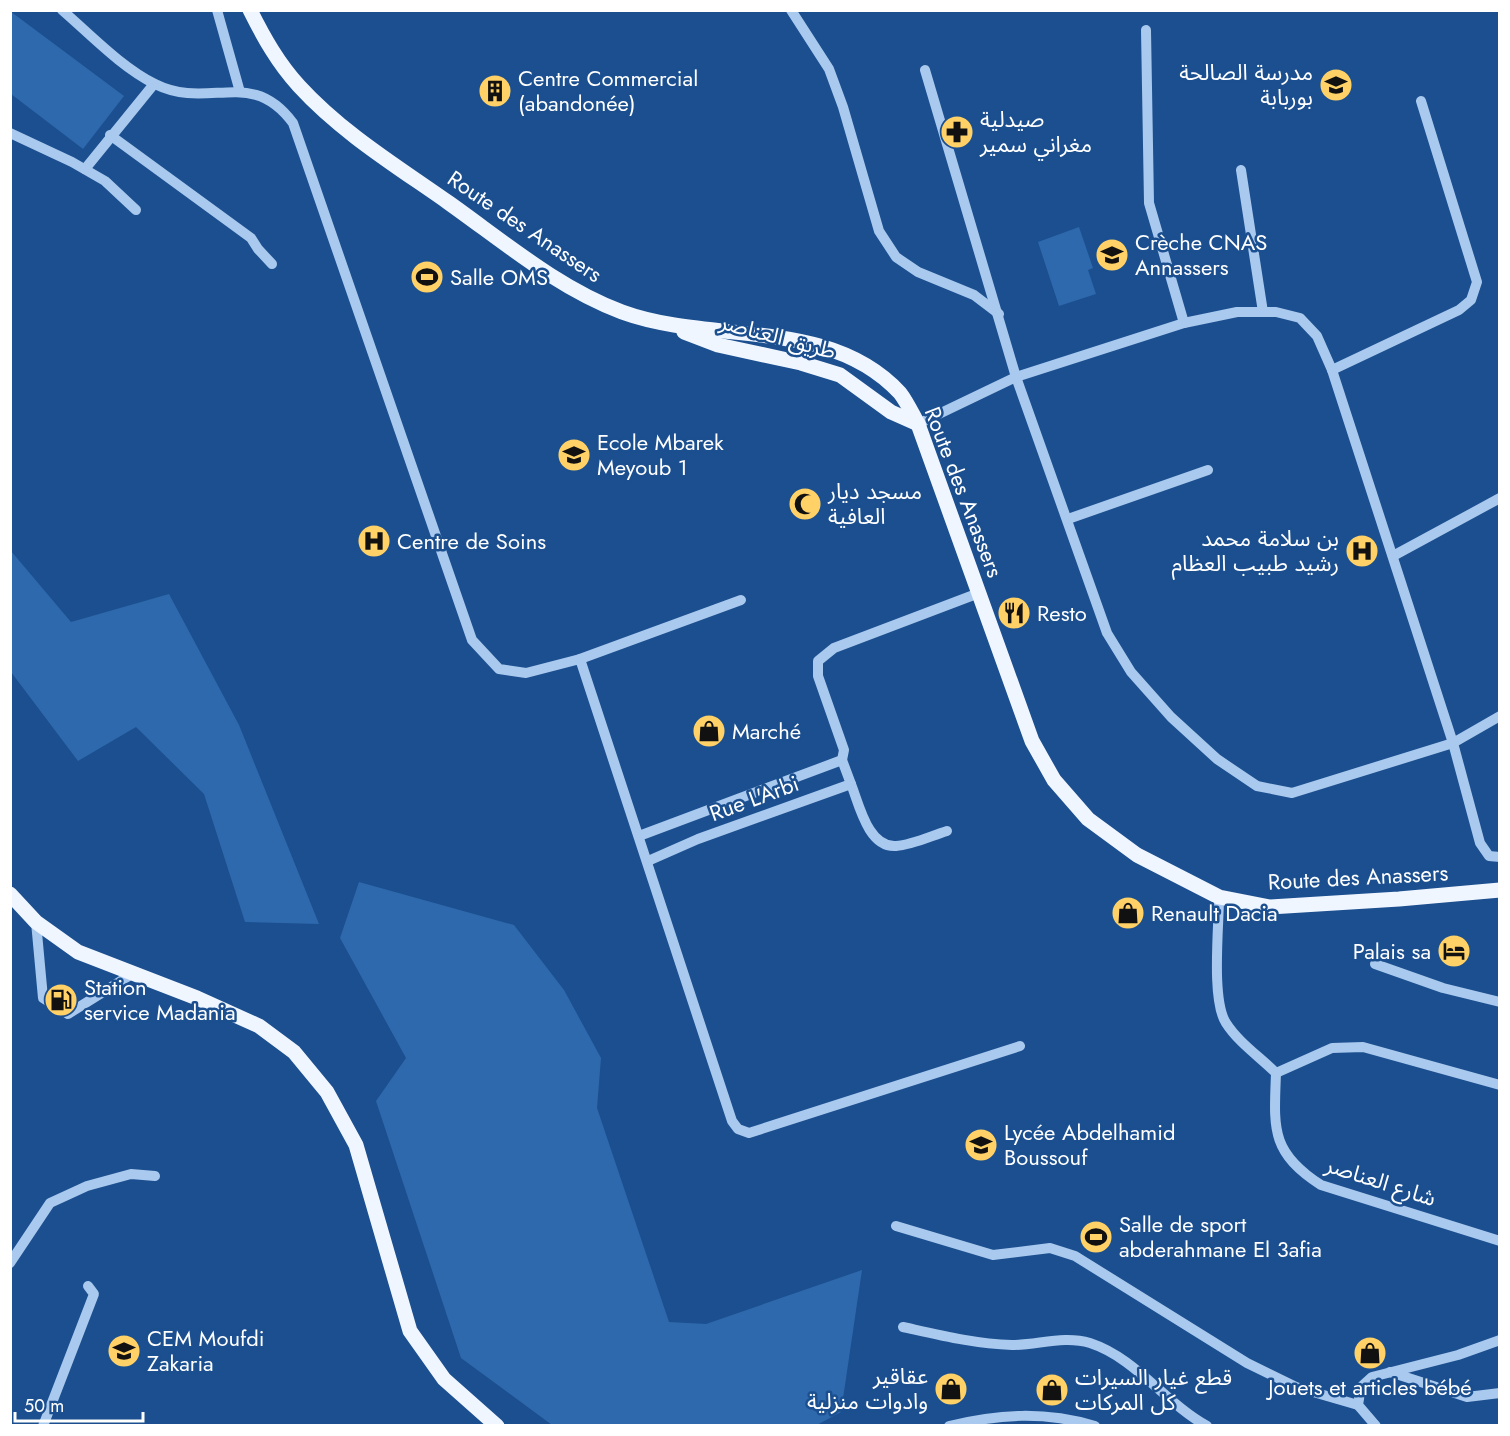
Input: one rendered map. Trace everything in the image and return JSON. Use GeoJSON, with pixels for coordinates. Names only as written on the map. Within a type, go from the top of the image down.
{"type":"FeatureCollection","features":[{"type":"Feature","properties":{"kind":"main road","name":"Route des Anassers"},"geometry":{"type":"LineString","coordinates":[[250,10],[277,60],[300,87],[338,123],[551,276],[623,312],[662,323],[804,341],[860,361],[900,394],[918,424],[1032,741],[1054,780],[1088,819],[1137,855],[1220,897],[1270,907],[1500,890]]}},
{"type":"Feature","properties":{"kind":"main road","name":"طريق العناصر"},"geometry":{"type":"LineString","coordinates":[[662,323],[718,345],[801,363],[840,375],[891,412],[918,424]]}},
{"type":"Feature","properties":{"kind":"main road"},"geometry":{"type":"LineString","coordinates":[[10,894],[36,922],[78,952],[197,998],[259,1026],[294,1052],[327,1092],[356,1145],[410,1331],[444,1379],[494,1425]]}},
{"type":"Feature","properties":{"kind":"street"},"geometry":{"type":"LineString","coordinates":[[62,10],[154,84],[179,94],[240,92],[264,96],[282,108],[293,123],[472,640],[499,669],[526,673],[580,659],[741,600]]}},
{"type":"Feature","properties":{"kind":"street"},"geometry":{"type":"LineString","coordinates":[[217,10],[240,92]]}},
{"type":"Feature","properties":{"kind":"street"},"geometry":{"type":"LineString","coordinates":[[791,10],[829,69],[843,107],[879,231],[896,257],[918,272],[974,295],[999,314]]}},
{"type":"Feature","properties":{"kind":"street"},"geometry":{"type":"LineString","coordinates":[[1146,30],[1149,203],[1184,323]]}},
{"type":"Feature","properties":{"kind":"street"},"geometry":{"type":"LineString","coordinates":[[925,70],[1016,376],[1107,633],[1131,672],[1170,717],[1217,759],[1257,786],[1292,793],[1453,743],[1500,716]]}},
{"type":"Feature","properties":{"kind":"street"},"geometry":{"type":"LineString","coordinates":[[85,169],[110,135],[154,84]]}},
{"type":"Feature","properties":{"kind":"street"},"geometry":{"type":"LineString","coordinates":[[1332,370],[1459,310],[1472,300],[1477,282],[1421,101]]}},
{"type":"Feature","properties":{"kind":"street"},"geometry":{"type":"LineString","coordinates":[[10,133],[85,169],[105,182],[136,210]]}},
{"type":"Feature","properties":{"kind":"street"},"geometry":{"type":"LineString","coordinates":[[110,135],[251,238],[272,264]]}},
{"type":"Feature","properties":{"kind":"street"},"geometry":{"type":"LineString","coordinates":[[1241,170],[1263,312]]}},
{"type":"Feature","properties":{"kind":"street"},"geometry":{"type":"LineString","coordinates":[[918,424],[1016,376],[1184,323],[1238,312],[1263,312],[1300,318],[1317,336],[1332,370],[1453,743],[1480,843],[1489,856],[1500,857]]}},
{"type":"Feature","properties":{"kind":"street"},"geometry":{"type":"LineString","coordinates":[[1068,519],[1208,470]]}},
{"type":"Feature","properties":{"kind":"street"},"geometry":{"type":"LineString","coordinates":[[1393,555],[1500,498]]}},
{"type":"Feature","properties":{"kind":"street"},"geometry":{"type":"LineString","coordinates":[[947,831],[896,846],[886,844],[877,838],[869,828],[842,760],[844,750],[818,676],[818,661],[834,648],[979,593]]}},
{"type":"Feature","properties":{"kind":"street"},"geometry":{"type":"LineString","coordinates":[[580,659],[732,1121],[738,1129],[749,1133],[1020,1046]]}},
{"type":"Feature","properties":{"kind":"street"},"geometry":{"type":"LineString","coordinates":[[639,836],[842,760]]}},
{"type":"Feature","properties":{"kind":"street","name":"Rue L'Arbi"},"geometry":{"type":"LineString","coordinates":[[648,861],[698,839],[851,784]]}},
{"type":"Feature","properties":{"kind":"street"},"geometry":{"type":"LineString","coordinates":[[1220,897],[1218,983],[1221,1012],[1235,1033],[1276,1073],[1332,1048],[1363,1047],[1500,1085]]}},
{"type":"Feature","properties":{"kind":"street"},"geometry":{"type":"LineString","coordinates":[[36,922],[43,998],[68,1014],[132,974]]}},
{"type":"Feature","properties":{"kind":"street"},"geometry":{"type":"LineString","coordinates":[[1375,964],[1443,988],[1500,1002]]}},
{"type":"Feature","properties":{"kind":"street","name":"شارع العناصر"},"geometry":{"type":"LineString","coordinates":[[1276,1073],[1276,1135],[1287,1156],[1304,1174],[1322,1185],[1500,1241]]}},
{"type":"Feature","properties":{"kind":"street"},"geometry":{"type":"LineString","coordinates":[[10,1263],[50,1203],[87,1186],[131,1174],[155,1176]]}},
{"type":"Feature","properties":{"kind":"street"},"geometry":{"type":"LineString","coordinates":[[896,1226],[993,1255],[1050,1248],[1075,1256],[1247,1363],[1296,1387],[1358,1405],[1376,1425]]}},
{"type":"Feature","properties":{"kind":"street"},"geometry":{"type":"LineString","coordinates":[[43,1425],[94,1294],[88,1286]]}},
{"type":"Feature","properties":{"kind":"street"},"geometry":{"type":"LineString","coordinates":[[903,1328],[981,1343],[1015,1345],[1067,1340],[1090,1343],[1112,1354],[1140,1373],[1207,1425]]}},
{"type":"Feature","properties":{"kind":"street"},"geometry":{"type":"LineString","coordinates":[[1358,1405],[1361,1387],[1372,1377],[1458,1355],[1500,1341]]}},
{"type":"Feature","properties":{"kind":"street"},"geometry":{"type":"LineString","coordinates":[[1389,1371],[1467,1397],[1500,1393]]}},
{"type":"Feature","properties":{"kind":"street"},"geometry":{"type":"LineString","coordinates":[[949,1425],[989,1416],[1029,1414],[1066,1418],[1095,1425]]}},
{"type":"Feature","properties":{"kind":"shaded area"},"geometry":{"type":"Polygon","coordinates":[[[10,11],[124,96],[83,149],[11,94],[10,11]]]}},
{"type":"Feature","properties":{"kind":"shaded area"},"geometry":{"type":"Polygon","coordinates":[[[1079,227],[1093,268],[1088,270],[1096,294],[1059,306],[1038,242],[1079,227]]]}},
{"type":"Feature","properties":{"kind":"shaded area"},"geometry":{"type":"Polygon","coordinates":[[[11,551],[71,622],[169,594],[239,725],[319,924],[245,922],[204,794],[136,727],[78,761],[11,672],[11,551]]]}},
{"type":"Feature","properties":{"kind":"shaded area"},"geometry":{"type":"Polygon","coordinates":[[[359,882],[514,925],[564,990],[601,1058],[597,1108],[669,1322],[706,1324],[862,1270],[841,1412],[815,1426],[552,1425],[461,1358],[376,1101],[406,1058],[340,938],[359,882]]]}},
{"type":"Feature","properties":{"kind":"place","name":"مدرسة الصالحة بوربابة"},"geometry":{"type":"Point","coordinates":[1336,85]}},
{"type":"Feature","properties":{"kind":"place","name":"Centre Commercial (abandonée)"},"geometry":{"type":"Point","coordinates":[495,91]}},
{"type":"Feature","properties":{"kind":"place","name":"صيدلية مغراني سمير"},"geometry":{"type":"Point","coordinates":[957,132]}},
{"type":"Feature","properties":{"kind":"place","name":"Crèche CNAS Annassers"},"geometry":{"type":"Point","coordinates":[1112,255]}},
{"type":"Feature","properties":{"kind":"place","name":"Salle OMS"},"geometry":{"type":"Point","coordinates":[427,277]}},
{"type":"Feature","properties":{"kind":"place","name":"Ecole Mbarek Meyoub 1"},"geometry":{"type":"Point","coordinates":[574,455]}},
{"type":"Feature","properties":{"kind":"place","name":"مسجد ديار العافية"},"geometry":{"type":"Point","coordinates":[805,504]}},
{"type":"Feature","properties":{"kind":"place","name":"Centre de Soins"},"geometry":{"type":"Point","coordinates":[374,541]}},
{"type":"Feature","properties":{"kind":"place","name":"بن سلامة محمد رشيد طبيب العظام"},"geometry":{"type":"Point","coordinates":[1362,551]}},
{"type":"Feature","properties":{"kind":"place","name":"Resto"},"geometry":{"type":"Point","coordinates":[1014,613]}},
{"type":"Feature","properties":{"kind":"place","name":"Marché"},"geometry":{"type":"Point","coordinates":[709,731]}},
{"type":"Feature","properties":{"kind":"place","name":"Renault Dacia"},"geometry":{"type":"Point","coordinates":[1128,913]}},
{"type":"Feature","properties":{"kind":"place","name":"Palais sa"},"geometry":{"type":"Point","coordinates":[1454,951]}},
{"type":"Feature","properties":{"kind":"place","name":"Station service Madania"},"geometry":{"type":"Point","coordinates":[61,1000]}},
{"type":"Feature","properties":{"kind":"place","name":"Lycée Abdelhamid Boussouf"},"geometry":{"type":"Point","coordinates":[981,1145]}},
{"type":"Feature","properties":{"kind":"place","name":"Salle de sport abderahmane El 3afia"},"geometry":{"type":"Point","coordinates":[1096,1237]}},
{"type":"Feature","properties":{"kind":"place","name":"CEM Moufdi Zakaria"},"geometry":{"type":"Point","coordinates":[124,1351]}},
{"type":"Feature","properties":{"kind":"place","name":"Jouets et articles bébé"},"geometry":{"type":"Point","coordinates":[1370,1353]}},
{"type":"Feature","properties":{"kind":"place","name":"عقاقير وادوات منزلية"},"geometry":{"type":"Point","coordinates":[951,1389]}},
{"type":"Feature","properties":{"kind":"place","name":"قطع غيار السيرات كل المركات"},"geometry":{"type":"Point","coordinates":[1052,1390]}}]}
